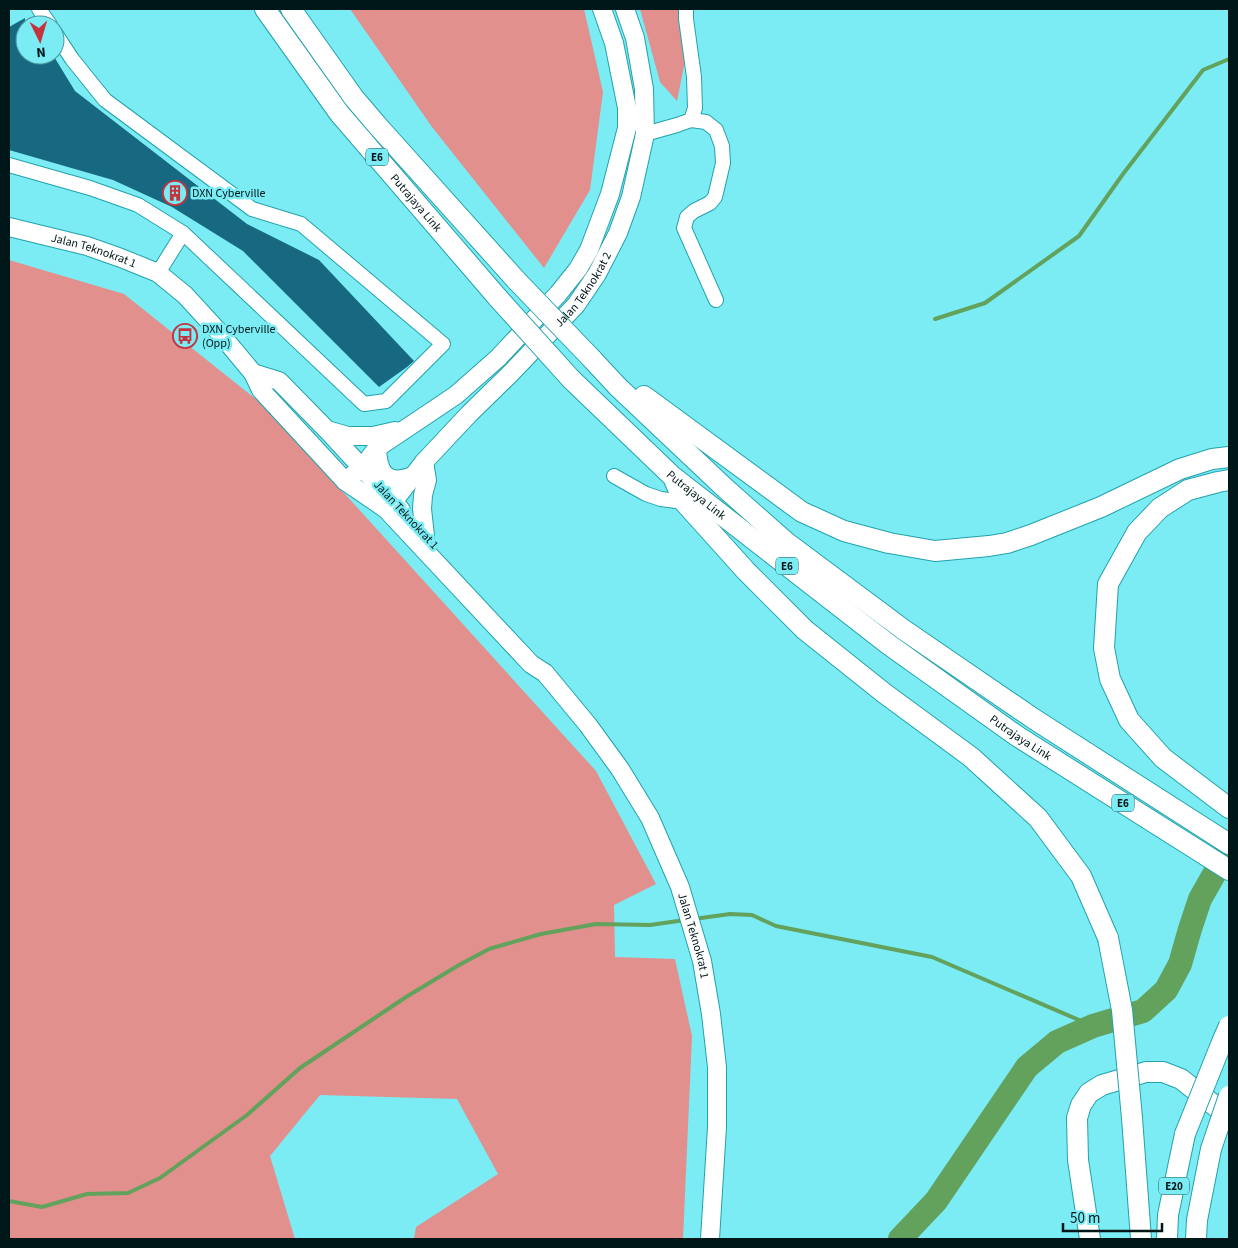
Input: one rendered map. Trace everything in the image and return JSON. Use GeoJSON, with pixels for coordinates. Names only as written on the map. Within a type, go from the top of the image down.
{"type":"FeatureCollection","features":[{"type":"Feature","properties":{"kind":"highway","name":"Putrajaya Link"},"geometry":{"type":"LineString","coordinates":[[265,9],[339,113],[498,298],[571,379],[672,476],[888,644],[1017,736],[1229,870]]}},
{"type":"Feature","properties":{"kind":"highway","name":"Putrajaya Link"},"geometry":{"type":"LineString","coordinates":[[291,9],[354,98],[376,125],[517,281],[618,387],[726,489],[786,542],[904,630],[1034,719],[1229,844]]}},
{"type":"Feature","properties":{"kind":"highway"},"geometry":{"type":"LineString","coordinates":[[618,387],[641,394],[802,512],[852,533],[935,552],[1007,543],[1101,507],[1180,469],[1229,457]]}},
{"type":"Feature","properties":{"kind":"highway"},"geometry":{"type":"LineString","coordinates":[[672,476],[684,502],[746,571],[804,630],[884,693],[971,757],[1038,818],[1081,876],[1108,938],[1122,1010],[1141,1239]]}},
{"type":"Feature","properties":{"kind":"highway"},"geometry":{"type":"LineString","coordinates":[[1229,480],[1188,490],[1160,508],[1137,532],[1108,584],[1104,648],[1110,679],[1129,720],[1162,758],[1229,808]]}},
{"type":"Feature","properties":{"kind":"highway","name":"E20"},"geometry":{"type":"LineString","coordinates":[[1167,1239],[1168,1216],[1185,1134],[1229,1026]]}},
{"type":"Feature","properties":{"kind":"highway"},"geometry":{"type":"LineString","coordinates":[[1090,1239],[1078,1160],[1077,1118],[1081,1106],[1089,1093],[1102,1085],[1146,1072],[1162,1072],[1181,1079],[1229,1116]]}},
{"type":"Feature","properties":{"kind":"highway","name":"E20"},"geometry":{"type":"LineString","coordinates":[[1196,1239],[1197,1220],[1211,1149],[1229,1096]]}},
{"type":"Feature","properties":{"kind":"main road","name":"Jalan Teknokrat 2"},"geometry":{"type":"LineString","coordinates":[[345,481],[362,468],[377,448],[456,394],[498,358],[558,294],[578,269],[589,250],[610,194],[627,128],[626,102],[614,43],[602,9]]}},
{"type":"Feature","properties":{"kind":"main road","name":"Jalan Teknokrat 2"},"geometry":{"type":"LineString","coordinates":[[390,505],[424,462],[570,312],[597,274],[618,233],[631,197],[645,134],[644,89],[635,38],[625,9]]}},
{"type":"Feature","properties":{"kind":"main road","name":"Jalan Teknokrat 1"},"geometry":{"type":"LineString","coordinates":[[9,227],[87,246],[120,258],[158,273],[185,294],[253,373],[261,390],[345,481],[390,505],[425,536],[540,658],[545,674]]}},
{"type":"Feature","properties":{"kind":"main road","name":"Jalan Teknokrat 1"},"geometry":{"type":"LineString","coordinates":[[253,373],[278,381],[362,468],[390,505],[531,664],[545,674],[588,725],[620,769],[650,818],[680,887],[702,962],[711,1014],[717,1067],[717,1127],[710,1239]]}},
{"type":"Feature","properties":{"kind":"main road"},"geometry":{"type":"LineString","coordinates":[[327,430],[348,436],[373,436],[408,428]]}},
{"type":"Feature","properties":{"kind":"main road"},"geometry":{"type":"LineString","coordinates":[[377,448],[380,470],[387,478],[395,480],[413,476]]}},
{"type":"Feature","properties":{"kind":"main road"},"geometry":{"type":"LineString","coordinates":[[424,462],[427,480],[422,509],[425,536]]}},
{"type":"Feature","properties":{"kind":"lane"},"geometry":{"type":"LineString","coordinates":[[686,9],[694,77],[695,108],[691,120]]}},
{"type":"Feature","properties":{"kind":"lane"},"geometry":{"type":"LineString","coordinates":[[9,166],[90,188],[138,205],[183,233],[364,404],[386,401],[443,344],[301,224],[252,209],[104,100],[65,48]]}},
{"type":"Feature","properties":{"kind":"lane"},"geometry":{"type":"LineString","coordinates":[[645,134],[691,120],[706,122],[716,130],[722,146],[723,163],[715,197],[710,203],[687,217],[684,228],[716,300]]}},
{"type":"Feature","properties":{"kind":"lane"},"geometry":{"type":"LineString","coordinates":[[158,273],[183,233]]}},
{"type":"Feature","properties":{"kind":"lane"},"geometry":{"type":"LineString","coordinates":[[614,476],[646,494],[661,499],[684,502]]}},
{"type":"Feature","properties":{"kind":"shaded area"},"geometry":{"type":"Polygon","coordinates":[[[350,9],[584,9],[603,92],[590,190],[544,268],[432,127],[350,9]]]}},
{"type":"Feature","properties":{"kind":"shaded area"},"geometry":{"type":"Polygon","coordinates":[[[640,9],[682,9],[685,61],[677,101],[660,82],[640,9]]]}},
{"type":"Feature","properties":{"kind":"shaded area"},"geometry":{"type":"Polygon","coordinates":[[[9,260],[124,294],[267,408],[596,771],[656,884],[614,905],[615,957],[675,959],[692,1036],[683,1239],[414,1239],[416,1227],[498,1174],[457,1099],[320,1095],[270,1156],[295,1239],[9,1239],[9,260]]]}},
{"type":"Feature","properties":{"kind":"building","name":"DXN Cyberville"},"geometry":{"type":"Polygon","coordinates":[[[15,24],[15,65],[59,65],[75,91],[247,224],[319,260],[414,361],[379,387],[243,251],[172,207],[113,180],[9,150],[9,27],[15,24]]]}},
{"type":"Feature","properties":{"kind":"waterway"},"geometry":{"type":"LineString","coordinates":[[935,319],[985,303],[1079,236],[1123,174],[1203,70],[1229,59]]}},
{"type":"Feature","properties":{"kind":"waterway"},"geometry":{"type":"LineString","coordinates":[[900,1239],[936,1201],[1027,1067],[1057,1042],[1093,1026],[1143,1011],[1166,990],[1180,964],[1200,899],[1229,848]]}},
{"type":"Feature","properties":{"kind":"waterway"},"geometry":{"type":"LineString","coordinates":[[694,919],[730,914],[752,915],[776,926],[932,957],[1093,1026]]}},
{"type":"Feature","properties":{"kind":"waterway"},"geometry":{"type":"LineString","coordinates":[[9,1201],[42,1207],[87,1194],[128,1193],[160,1178],[247,1115],[300,1068],[406,997],[489,949],[541,934],[596,924],[650,925],[685,920]]}},
{"type":"Feature","properties":{"kind":"place","name":"DXN Cyberville"},"geometry":{"type":"Point","coordinates":[175,193]}},
{"type":"Feature","properties":{"kind":"place","name":"DXN Cyberville (Opp)"},"geometry":{"type":"Point","coordinates":[185,336]}}]}
